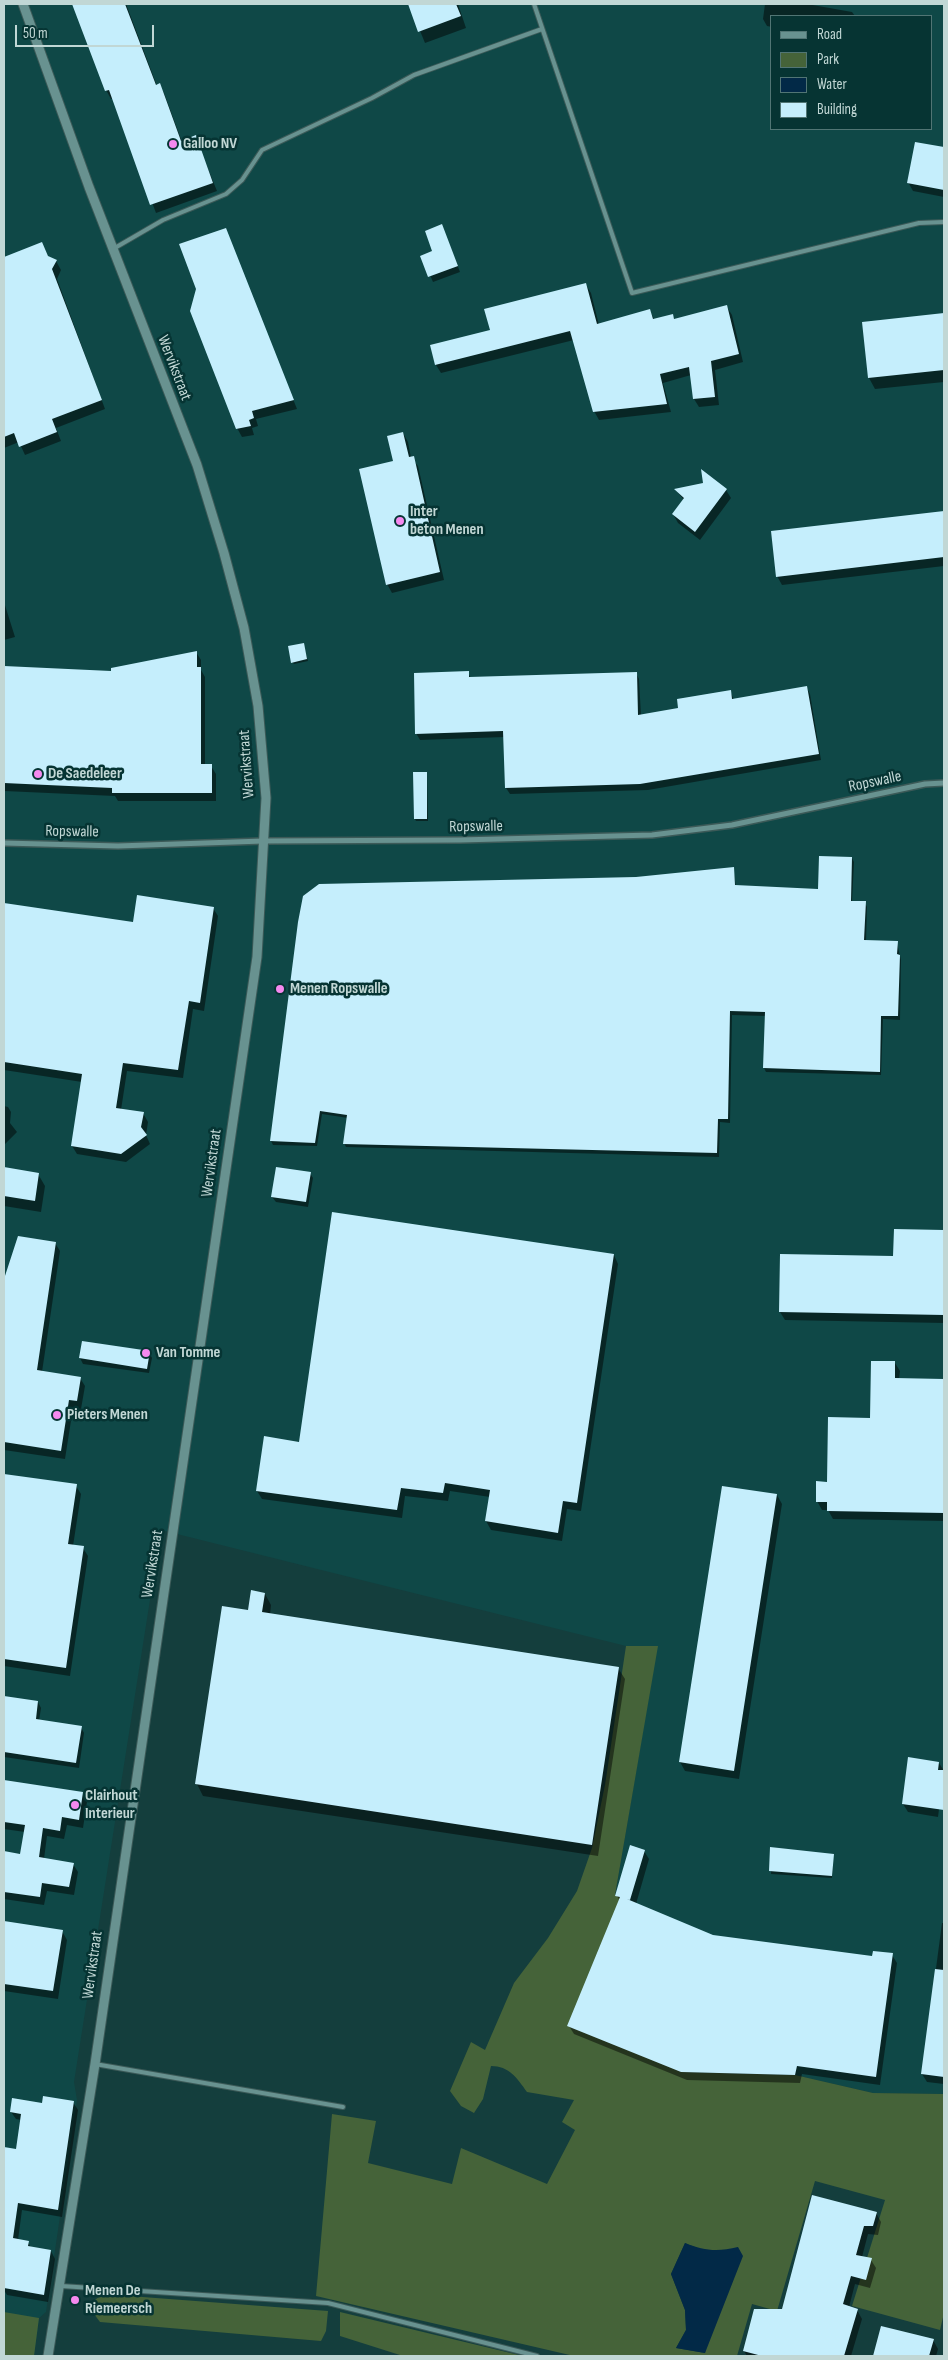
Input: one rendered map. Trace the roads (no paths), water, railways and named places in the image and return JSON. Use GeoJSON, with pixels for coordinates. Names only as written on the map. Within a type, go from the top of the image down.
{"type":"FeatureCollection","features":[{"type":"Feature","properties":{"kind":"street","name":"Wervikstraat"},"geometry":{"type":"LineString","coordinates":[[23,4],[112,248],[197,465],[224,553],[244,628],[258,706],[266,798],[257,957],[95,2064],[48,2356]]}},
{"type":"Feature","properties":{"kind":"street","name":"Ropswalle"},"geometry":{"type":"LineString","coordinates":[[4,843],[118,846],[263,841],[460,840],[652,834],[732,825],[925,784],[944,783]]}},
{"type":"Feature","properties":{"kind":"lane"},"geometry":{"type":"LineString","coordinates":[[534,4],[632,293],[919,223],[944,222]]}},
{"type":"Feature","properties":{"kind":"lane"},"geometry":{"type":"LineString","coordinates":[[112,248],[163,220],[226,194],[242,180],[262,150],[372,98],[414,75],[542,29]]}},
{"type":"Feature","properties":{"kind":"lane"},"geometry":{"type":"LineString","coordinates":[[95,2064],[343,2107]]}},
{"type":"Feature","properties":{"kind":"lane"},"geometry":{"type":"LineString","coordinates":[[59,2286],[328,2303],[537,2356]]}},
{"type":"Feature","properties":{"kind":"water"},"geometry":{"type":"Polygon","coordinates":[[[685,2243],[711,2250],[738,2247],[743,2256],[705,2353],[676,2348],[686,2330],[685,2310],[671,2274],[685,2243]]]}},
{"type":"Feature","properties":{"kind":"place","name":"Galloo NV"},"geometry":{"type":"Point","coordinates":[173,144]}},
{"type":"Feature","properties":{"kind":"place","name":"Inter beton Menen"},"geometry":{"type":"Point","coordinates":[400,521]}},
{"type":"Feature","properties":{"kind":"place","name":"De Saedeleer"},"geometry":{"type":"Point","coordinates":[38,774]}},
{"type":"Feature","properties":{"kind":"place","name":"Menen Ropswalle"},"geometry":{"type":"Point","coordinates":[280,989]}},
{"type":"Feature","properties":{"kind":"place","name":"Van Tomme"},"geometry":{"type":"Point","coordinates":[146,1353]}},
{"type":"Feature","properties":{"kind":"place","name":"Pieters Menen"},"geometry":{"type":"Point","coordinates":[57,1415]}},
{"type":"Feature","properties":{"kind":"place","name":"Clairhout Interieur"},"geometry":{"type":"Point","coordinates":[75,1805]}},
{"type":"Feature","properties":{"kind":"place","name":"Menen De Riemeersch"},"geometry":{"type":"Point","coordinates":[75,2300]}}]}
